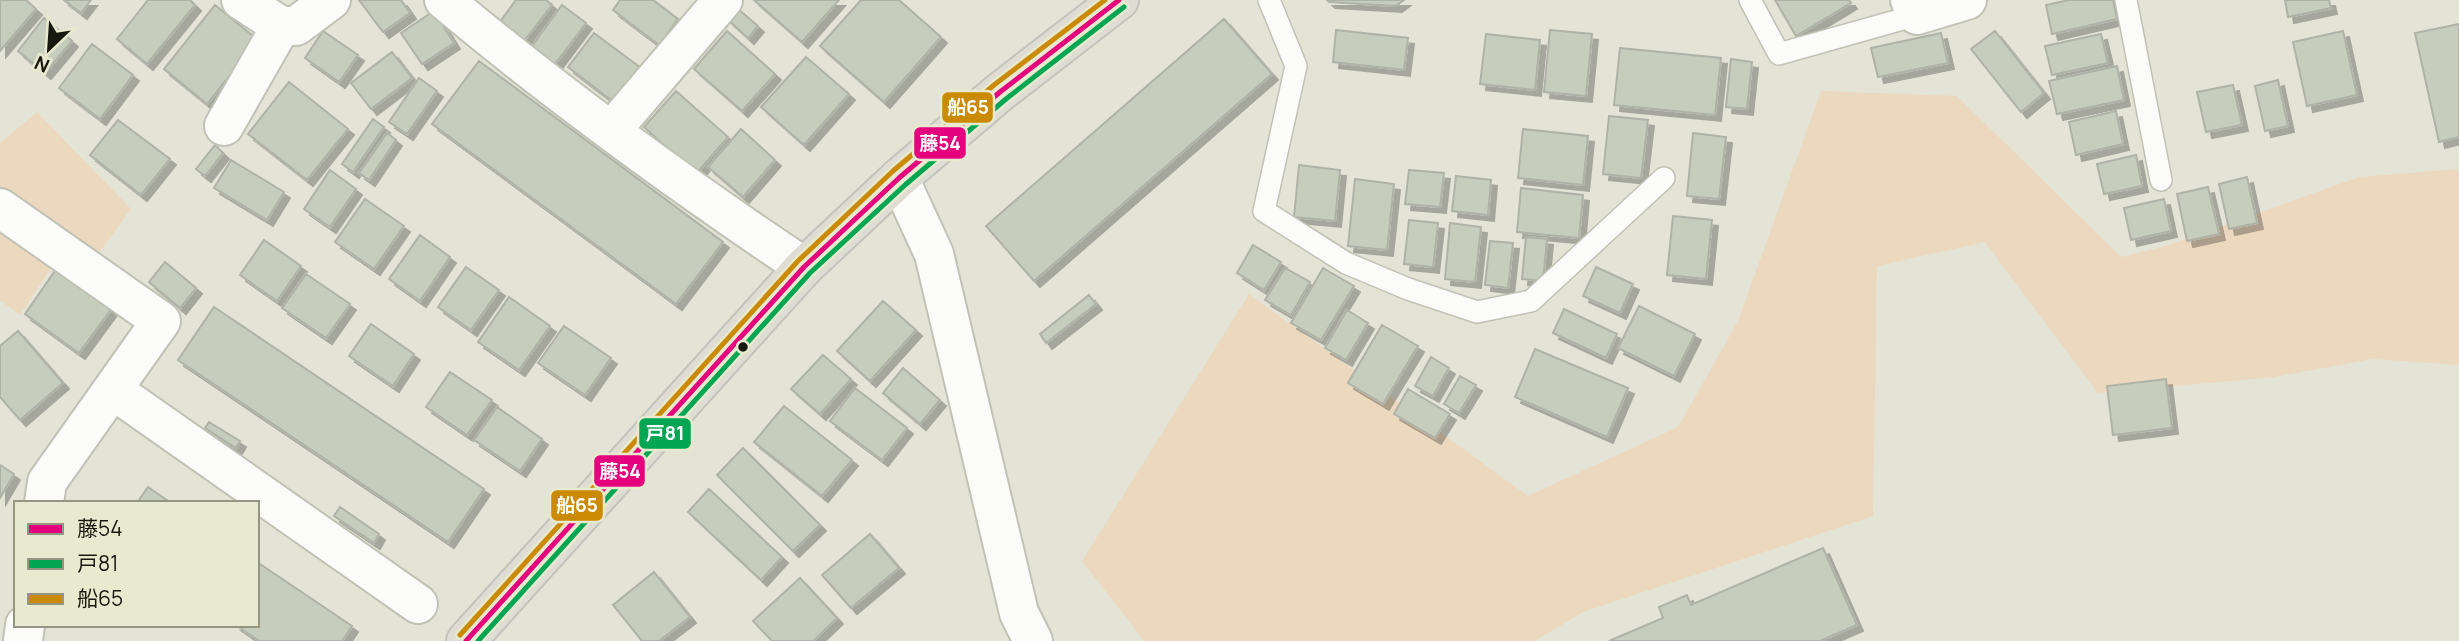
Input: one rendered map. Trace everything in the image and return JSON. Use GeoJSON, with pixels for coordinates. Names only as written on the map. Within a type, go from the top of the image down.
{"type":"FeatureCollection","features":[{"type":"Feature","properties":{"kind":"main road"},"geometry":{"type":"LineString","coordinates":[[466,641],[804,267],[899,178],[1000,92],[1119,0]]}},
{"type":"Feature","properties":{"kind":"street"},"geometry":{"type":"LineString","coordinates":[[241,0],[281,26],[296,26],[331,0]]}},
{"type":"Feature","properties":{"kind":"street"},"geometry":{"type":"LineString","coordinates":[[611,131],[723,0]]}},
{"type":"Feature","properties":{"kind":"street"},"geometry":{"type":"LineString","coordinates":[[1914,8],[1967,0]]}},
{"type":"Feature","properties":{"kind":"street"},"geometry":{"type":"LineString","coordinates":[[470,8],[611,131],[700,197],[804,267]]}},
{"type":"Feature","properties":{"kind":"street"},"geometry":{"type":"LineString","coordinates":[[223,126],[281,26]]}},
{"type":"Feature","properties":{"kind":"street"},"geometry":{"type":"LineString","coordinates":[[899,178],[934,254],[1019,613],[1033,641]]}},
{"type":"Feature","properties":{"kind":"street"},"geometry":{"type":"LineString","coordinates":[[0,208],[162,321],[47,482],[44,501]]}},
{"type":"Feature","properties":{"kind":"street"},"geometry":{"type":"LineString","coordinates":[[113,390],[418,604]]}},
{"type":"Feature","properties":{"kind":"lane"},"geometry":{"type":"LineString","coordinates":[[1269,0],[1296,66],[1264,211],[1346,263],[1408,289],[1477,312],[1531,300],[1664,178]]}},
{"type":"Feature","properties":{"kind":"lane"},"geometry":{"type":"LineString","coordinates":[[1750,0],[1779,54],[1914,8]]}},
{"type":"Feature","properties":{"kind":"lane"},"geometry":{"type":"LineString","coordinates":[[2126,0],[2161,180]]}},
{"type":"Feature","properties":{"kind":"shaded area"},"geometry":{"type":"Polygon","coordinates":[[[1821,91],[1957,96],[2121,257],[2166,246],[2359,177],[2459,169],[2459,365],[2372,359],[2275,377],[2098,393],[1985,242],[1877,266],[1873,516],[1583,612],[1535,641],[1144,641],[1082,561],[1249,294],[1528,496],[1678,427],[1738,321],[1821,91]]]}},
{"type":"Feature","properties":{"kind":"shaded area"},"geometry":{"type":"Polygon","coordinates":[[[37,112],[131,209],[87,269],[61,252],[20,315],[0,300],[0,143],[37,112]]]}},
{"type":"Feature","properties":{"kind":"building"},"geometry":{"type":"Polygon","coordinates":[[[0,0],[26,0],[36,9],[0,51],[0,0]]]}},
{"type":"Feature","properties":{"kind":"building"},"geometry":{"type":"Polygon","coordinates":[[[64,0],[91,0],[81,13],[64,0]]]}},
{"type":"Feature","properties":{"kind":"building"},"geometry":{"type":"Polygon","coordinates":[[[148,0],[190,0],[195,5],[147,64],[117,39],[148,0]]]}},
{"type":"Feature","properties":{"kind":"building"},"geometry":{"type":"Polygon","coordinates":[[[359,0],[401,0],[410,13],[383,32],[359,0]]]}},
{"type":"Feature","properties":{"kind":"building"},"geometry":{"type":"Polygon","coordinates":[[[516,0],[546,0],[552,5],[524,41],[499,23],[516,0]]]}},
{"type":"Feature","properties":{"kind":"building"},"geometry":{"type":"Polygon","coordinates":[[[620,0],[653,0],[678,19],[659,45],[613,10],[620,0]]]}},
{"type":"Feature","properties":{"kind":"building"},"geometry":{"type":"Polygon","coordinates":[[[754,0],[839,0],[802,42],[754,0]]]}},
{"type":"Feature","properties":{"kind":"building"},"geometry":{"type":"Polygon","coordinates":[[[861,0],[899,0],[941,37],[884,102],[820,46],[861,0]]]}},
{"type":"Feature","properties":{"kind":"building"},"geometry":{"type":"Polygon","coordinates":[[[1327,0],[1404,0],[1396,6],[1327,0]]]}},
{"type":"Feature","properties":{"kind":"building"},"geometry":{"type":"Polygon","coordinates":[[[1775,0],[1849,0],[1851,3],[1796,36],[1775,0]]]}},
{"type":"Feature","properties":{"kind":"building"},"geometry":{"type":"Polygon","coordinates":[[[2069,0],[2113,0],[2117,19],[2052,34],[2046,5],[2069,0]]]}},
{"type":"Feature","properties":{"kind":"building"},"geometry":{"type":"Polygon","coordinates":[[[2285,0],[2329,0],[2331,8],[2288,17],[2285,0]]]}},
{"type":"Feature","properties":{"kind":"building"},"geometry":{"type":"Polygon","coordinates":[[[215,5],[258,40],[207,104],[164,69],[215,5]]]}},
{"type":"Feature","properties":{"kind":"building"},"geometry":{"type":"Polygon","coordinates":[[[562,5],[586,23],[555,64],[532,46],[562,5]]]}},
{"type":"Feature","properties":{"kind":"building"},"geometry":{"type":"Polygon","coordinates":[[[737,8],[758,26],[748,38],[727,19],[737,8]]]}},
{"type":"Feature","properties":{"kind":"building"},"geometry":{"type":"Polygon","coordinates":[[[434,11],[454,43],[422,64],[401,33],[434,11]]]}},
{"type":"Feature","properties":{"kind":"building"},"geometry":{"type":"Polygon","coordinates":[[[44,18],[72,41],[45,73],[18,51],[44,18]]]}},
{"type":"Feature","properties":{"kind":"building"},"geometry":{"type":"Polygon","coordinates":[[[1224,19],[1272,74],[1034,281],[986,226],[1224,19]]]}},
{"type":"Feature","properties":{"kind":"building"},"geometry":{"type":"Polygon","coordinates":[[[2459,24],[2459,137],[2439,142],[2415,33],[2459,24]]]}},
{"type":"Feature","properties":{"kind":"building"},"geometry":{"type":"Polygon","coordinates":[[[1336,30],[1408,38],[1404,70],[1333,62],[1336,30]]]}},
{"type":"Feature","properties":{"kind":"building"},"geometry":{"type":"Polygon","coordinates":[[[1550,30],[1592,34],[1586,96],[1544,92],[1550,30]]]}},
{"type":"Feature","properties":{"kind":"building"},"geometry":{"type":"Polygon","coordinates":[[[323,31],[358,55],[339,82],[305,58],[323,31]]]}},
{"type":"Feature","properties":{"kind":"building"},"geometry":{"type":"Polygon","coordinates":[[[727,31],[775,74],[742,111],[694,69],[727,31]]]}},
{"type":"Feature","properties":{"kind":"building"},"geometry":{"type":"Polygon","coordinates":[[[1995,31],[2044,93],[2021,112],[1971,49],[1995,31]]]}},
{"type":"Feature","properties":{"kind":"building"},"geometry":{"type":"Polygon","coordinates":[[[2343,31],[2357,95],[2307,106],[2293,42],[2343,31]]]}},
{"type":"Feature","properties":{"kind":"building"},"geometry":{"type":"Polygon","coordinates":[[[594,33],[641,68],[615,103],[568,67],[594,33]]]}},
{"type":"Feature","properties":{"kind":"building"},"geometry":{"type":"Polygon","coordinates":[[[1941,33],[1948,63],[1878,77],[1871,48],[1941,33]]]}},
{"type":"Feature","properties":{"kind":"building"},"geometry":{"type":"Polygon","coordinates":[[[1486,34],[1540,40],[1535,90],[1480,84],[1486,34]]]}},
{"type":"Feature","properties":{"kind":"building"},"geometry":{"type":"Polygon","coordinates":[[[2101,34],[2108,63],[2052,75],[2045,46],[2101,34]]]}},
{"type":"Feature","properties":{"kind":"building"},"geometry":{"type":"Polygon","coordinates":[[[92,44],[133,75],[100,119],[59,88],[92,44]]]}},
{"type":"Feature","properties":{"kind":"building"},"geometry":{"type":"Polygon","coordinates":[[[1620,48],[1721,58],[1715,115],[1614,105],[1620,48]]]}},
{"type":"Feature","properties":{"kind":"building"},"geometry":{"type":"Polygon","coordinates":[[[392,52],[412,78],[371,109],[351,83],[392,52]]]}},
{"type":"Feature","properties":{"kind":"building"},"geometry":{"type":"Polygon","coordinates":[[[806,57],[849,94],[804,145],[761,107],[806,57]]]}},
{"type":"Feature","properties":{"kind":"building"},"geometry":{"type":"Polygon","coordinates":[[[1731,59],[1752,62],[1747,109],[1726,107],[1731,59]]]}},
{"type":"Feature","properties":{"kind":"building"},"geometry":{"type":"Polygon","coordinates":[[[479,61],[723,242],[676,304],[432,124],[479,61]]]}},
{"type":"Feature","properties":{"kind":"building"},"geometry":{"type":"Polygon","coordinates":[[[2117,66],[2124,100],[2057,114],[2049,81],[2117,66]]]}},
{"type":"Feature","properties":{"kind":"building"},"geometry":{"type":"Polygon","coordinates":[[[419,78],[437,91],[407,134],[389,122],[419,78]]]}},
{"type":"Feature","properties":{"kind":"building"},"geometry":{"type":"Polygon","coordinates":[[[2278,80],[2288,126],[2265,131],[2255,86],[2278,80]]]}},
{"type":"Feature","properties":{"kind":"building"},"geometry":{"type":"Polygon","coordinates":[[[289,82],[348,129],[307,180],[248,134],[289,82]]]}},
{"type":"Feature","properties":{"kind":"building"},"geometry":{"type":"Polygon","coordinates":[[[2233,85],[2242,125],[2206,132],[2197,92],[2233,85]]]}},
{"type":"Feature","properties":{"kind":"building"},"geometry":{"type":"Polygon","coordinates":[[[676,91],[728,137],[696,174],[644,127],[676,91]]]}},
{"type":"Feature","properties":{"kind":"building"},"geometry":{"type":"Polygon","coordinates":[[[2116,111],[2123,144],[2076,155],[2069,122],[2116,111]]]}},
{"type":"Feature","properties":{"kind":"building"},"geometry":{"type":"Polygon","coordinates":[[[1609,116],[1648,120],[1641,178],[1603,174],[1609,116]]]}},
{"type":"Feature","properties":{"kind":"building"},"geometry":{"type":"Polygon","coordinates":[[[373,119],[384,127],[353,172],[342,164],[373,119]]]}},
{"type":"Feature","properties":{"kind":"building"},"geometry":{"type":"Polygon","coordinates":[[[118,120],[170,159],[141,195],[90,155],[118,120]]]}},
{"type":"Feature","properties":{"kind":"building"},"geometry":{"type":"Polygon","coordinates":[[[741,129],[775,160],[743,197],[708,167],[741,129]]]}},
{"type":"Feature","properties":{"kind":"building"},"geometry":{"type":"Polygon","coordinates":[[[1523,129],[1588,136],[1583,185],[1518,178],[1523,129]]]}},
{"type":"Feature","properties":{"kind":"building"},"geometry":{"type":"Polygon","coordinates":[[[387,133],[396,140],[369,180],[359,173],[387,133]]]}},
{"type":"Feature","properties":{"kind":"building"},"geometry":{"type":"Polygon","coordinates":[[[1693,133],[1726,137],[1719,199],[1687,196],[1693,133]]]}},
{"type":"Feature","properties":{"kind":"building"},"geometry":{"type":"Polygon","coordinates":[[[215,145],[223,153],[205,176],[196,169],[215,145]]]}},
{"type":"Feature","properties":{"kind":"building"},"geometry":{"type":"Polygon","coordinates":[[[2136,155],[2142,186],[2104,194],[2097,164],[2136,155]]]}},
{"type":"Feature","properties":{"kind":"building"},"geometry":{"type":"Polygon","coordinates":[[[231,160],[284,192],[267,220],[214,188],[231,160]]]}},
{"type":"Feature","properties":{"kind":"building"},"geometry":{"type":"Polygon","coordinates":[[[1299,165],[1340,170],[1335,221],[1294,217],[1299,165]]]}},
{"type":"Feature","properties":{"kind":"building"},"geometry":{"type":"Polygon","coordinates":[[[330,170],[356,189],[330,227],[304,209],[330,170]]]}},
{"type":"Feature","properties":{"kind":"building"},"geometry":{"type":"Polygon","coordinates":[[[1409,170],[1444,173],[1440,207],[1405,204],[1409,170]]]}},
{"type":"Feature","properties":{"kind":"building"},"geometry":{"type":"Polygon","coordinates":[[[1456,176],[1491,180],[1488,215],[1452,211],[1456,176]]]}},
{"type":"Feature","properties":{"kind":"building"},"geometry":{"type":"Polygon","coordinates":[[[2247,177],[2257,223],[2229,229],[2219,184],[2247,177]]]}},
{"type":"Feature","properties":{"kind":"building"},"geometry":{"type":"Polygon","coordinates":[[[1355,179],[1394,184],[1387,250],[1348,246],[1355,179]]]}},
{"type":"Feature","properties":{"kind":"building"},"geometry":{"type":"Polygon","coordinates":[[[2208,187],[2219,234],[2187,241],[2177,194],[2208,187]]]}},
{"type":"Feature","properties":{"kind":"building"},"geometry":{"type":"Polygon","coordinates":[[[1521,188],[1583,195],[1579,238],[1517,232],[1521,188]]]}},
{"type":"Feature","properties":{"kind":"building"},"geometry":{"type":"Polygon","coordinates":[[[365,199],[404,226],[374,269],[335,242],[365,199]]]}},
{"type":"Feature","properties":{"kind":"building"},"geometry":{"type":"Polygon","coordinates":[[[2164,199],[2171,231],[2131,240],[2124,208],[2164,199]]]}},
{"type":"Feature","properties":{"kind":"building"},"geometry":{"type":"Polygon","coordinates":[[[1673,216],[1712,220],[1706,279],[1667,275],[1673,216]]]}},
{"type":"Feature","properties":{"kind":"building"},"geometry":{"type":"Polygon","coordinates":[[[1409,220],[1438,223],[1433,267],[1404,264],[1409,220]]]}},
{"type":"Feature","properties":{"kind":"building"},"geometry":{"type":"Polygon","coordinates":[[[1450,223],[1481,227],[1475,282],[1445,279],[1450,223]]]}},
{"type":"Feature","properties":{"kind":"building"},"geometry":{"type":"Polygon","coordinates":[[[420,235],[450,257],[420,301],[389,279],[420,235]]]}},
{"type":"Feature","properties":{"kind":"building"},"geometry":{"type":"Polygon","coordinates":[[[1526,237],[1547,239],[1543,281],[1522,279],[1526,237]]]}},
{"type":"Feature","properties":{"kind":"building"},"geometry":{"type":"Polygon","coordinates":[[[264,240],[301,266],[277,301],[240,275],[264,240]]]}},
{"type":"Feature","properties":{"kind":"building"},"geometry":{"type":"Polygon","coordinates":[[[1490,241],[1513,243],[1508,288],[1485,285],[1490,241]]]}},
{"type":"Feature","properties":{"kind":"building"},"geometry":{"type":"Polygon","coordinates":[[[1253,245],[1281,262],[1264,290],[1237,273],[1253,245]]]}},
{"type":"Feature","properties":{"kind":"building"},"geometry":{"type":"Polygon","coordinates":[[[165,262],[196,288],[180,308],[149,282],[165,262]]]}},
{"type":"Feature","properties":{"kind":"building"},"geometry":{"type":"Polygon","coordinates":[[[466,267],[499,290],[471,330],[438,307],[466,267]]]}},
{"type":"Feature","properties":{"kind":"building"},"geometry":{"type":"Polygon","coordinates":[[[1596,267],[1633,284],[1620,313],[1583,296],[1596,267]]]}},
{"type":"Feature","properties":{"kind":"building"},"geometry":{"type":"Polygon","coordinates":[[[57,268],[112,308],[79,353],[25,314],[57,268]]]}},
{"type":"Feature","properties":{"kind":"building"},"geometry":{"type":"Polygon","coordinates":[[[1285,268],[1310,282],[1291,315],[1265,300],[1285,268]]]}},
{"type":"Feature","properties":{"kind":"building"},"geometry":{"type":"Polygon","coordinates":[[[1323,268],[1354,286],[1321,340],[1291,323],[1323,268]]]}},
{"type":"Feature","properties":{"kind":"building"},"geometry":{"type":"Polygon","coordinates":[[[306,274],[350,304],[326,338],[282,308],[306,274]]]}},
{"type":"Feature","properties":{"kind":"building"},"geometry":{"type":"Polygon","coordinates":[[[1089,295],[1096,304],[1046,343],[1040,334],[1089,295]]]}},
{"type":"Feature","properties":{"kind":"building"},"geometry":{"type":"Polygon","coordinates":[[[509,297],[550,326],[519,370],[478,342],[509,297]]]}},
{"type":"Feature","properties":{"kind":"building"},"geometry":{"type":"Polygon","coordinates":[[[883,301],[916,330],[870,381],[837,351],[883,301]]]}},
{"type":"Feature","properties":{"kind":"building"},"geometry":{"type":"Polygon","coordinates":[[[1639,306],[1695,334],[1674,376],[1618,348],[1639,306]]]}},
{"type":"Feature","properties":{"kind":"building"},"geometry":{"type":"Polygon","coordinates":[[[214,307],[484,489],[448,542],[178,360],[214,307]]]}},
{"type":"Feature","properties":{"kind":"building"},"geometry":{"type":"Polygon","coordinates":[[[1564,309],[1617,334],[1606,358],[1553,333],[1564,309]]]}},
{"type":"Feature","properties":{"kind":"building"},"geometry":{"type":"Polygon","coordinates":[[[1347,310],[1368,323],[1346,360],[1325,348],[1347,310]]]}},
{"type":"Feature","properties":{"kind":"building"},"geometry":{"type":"Polygon","coordinates":[[[371,324],[414,354],[393,386],[349,356],[371,324]]]}},
{"type":"Feature","properties":{"kind":"building"},"geometry":{"type":"Polygon","coordinates":[[[1382,325],[1418,346],[1383,404],[1348,383],[1382,325]]]}},
{"type":"Feature","properties":{"kind":"building"},"geometry":{"type":"Polygon","coordinates":[[[564,326],[611,358],[585,395],[538,363],[564,326]]]}},
{"type":"Feature","properties":{"kind":"building"},"geometry":{"type":"Polygon","coordinates":[[[18,331],[63,383],[20,420],[0,397],[0,346],[18,331]]]}},
{"type":"Feature","properties":{"kind":"building"},"geometry":{"type":"Polygon","coordinates":[[[1535,349],[1628,388],[1607,437],[1515,397],[1535,349]]]}},
{"type":"Feature","properties":{"kind":"building"},"geometry":{"type":"Polygon","coordinates":[[[823,355],[851,379],[820,414],[791,389],[823,355]]]}},
{"type":"Feature","properties":{"kind":"building"},"geometry":{"type":"Polygon","coordinates":[[[1431,357],[1449,368],[1433,396],[1415,386],[1431,357]]]}},
{"type":"Feature","properties":{"kind":"building"},"geometry":{"type":"Polygon","coordinates":[[[903,368],[940,400],[920,424],[883,393],[903,368]]]}},
{"type":"Feature","properties":{"kind":"building"},"geometry":{"type":"Polygon","coordinates":[[[450,372],[492,400],[467,435],[426,407],[450,372]]]}},
{"type":"Feature","properties":{"kind":"building"},"geometry":{"type":"Polygon","coordinates":[[[1460,376],[1476,385],[1459,413],[1444,404],[1460,376]]]}},
{"type":"Feature","properties":{"kind":"building"},"geometry":{"type":"Polygon","coordinates":[[[2166,379],[2172,428],[2113,435],[2107,386],[2166,379]]]}},
{"type":"Feature","properties":{"kind":"building"},"geometry":{"type":"Polygon","coordinates":[[[855,388],[907,428],[882,460],[830,421],[855,388]]]}},
{"type":"Feature","properties":{"kind":"building"},"geometry":{"type":"Polygon","coordinates":[[[1408,389],[1450,414],[1435,438],[1394,414],[1408,389]]]}},
{"type":"Feature","properties":{"kind":"building"},"geometry":{"type":"Polygon","coordinates":[[[784,406],[852,460],[822,496],[754,442],[784,406]]]}},
{"type":"Feature","properties":{"kind":"building"},"geometry":{"type":"Polygon","coordinates":[[[497,407],[542,439],[520,471],[474,440],[497,407]]]}},
{"type":"Feature","properties":{"kind":"building"},"geometry":{"type":"Polygon","coordinates":[[[209,422],[240,441],[236,448],[205,428],[209,422]]]}},
{"type":"Feature","properties":{"kind":"building"},"geometry":{"type":"Polygon","coordinates":[[[743,448],[820,525],[793,551],[717,475],[743,448]]]}},
{"type":"Feature","properties":{"kind":"building"},"geometry":{"type":"Polygon","coordinates":[[[0,465],[14,474],[0,498],[0,465]]]}},
{"type":"Feature","properties":{"kind":"building"},"geometry":{"type":"Polygon","coordinates":[[[148,487],[168,501],[138,501],[148,487]]]}},
{"type":"Feature","properties":{"kind":"building"},"geometry":{"type":"Polygon","coordinates":[[[709,489],[782,557],[761,580],[688,512],[709,489]]]}},
{"type":"Feature","properties":{"kind":"building"},"geometry":{"type":"Polygon","coordinates":[[[340,507],[379,534],[374,543],[334,516],[340,507]]]}},
{"type":"Feature","properties":{"kind":"building"},"geometry":{"type":"Polygon","coordinates":[[[870,534],[899,568],[851,608],[822,575],[870,534]]]}},
{"type":"Feature","properties":{"kind":"building"},"geometry":{"type":"Polygon","coordinates":[[[1823,548],[1857,625],[1820,641],[1609,641],[1663,618],[1659,607],[1687,595],[1691,605],[1823,548]]]}},
{"type":"Feature","properties":{"kind":"building"},"geometry":{"type":"Polygon","coordinates":[[[259,563],[352,626],[342,641],[259,641],[239,627],[259,627],[259,563]]]}},
{"type":"Feature","properties":{"kind":"building"},"geometry":{"type":"Polygon","coordinates":[[[654,572],[690,617],[659,641],[642,641],[613,605],[654,572]]]}},
{"type":"Feature","properties":{"kind":"building"},"geometry":{"type":"Polygon","coordinates":[[[800,578],[837,618],[813,641],[772,641],[753,621],[800,578]]]}},
{"type":"Feature","properties":{"kind":"transit line","name":"船65"},"geometry":{"type":"LineString","coordinates":[[460,635],[798,261],[893,171],[994,85],[1105,0]]}},
{"type":"Feature","properties":{"kind":"transit line","name":"藤54"},"geometry":{"type":"LineString","coordinates":[[466,641],[804,267],[899,178],[1000,92],[1119,0]]}},
{"type":"Feature","properties":{"kind":"transit line","name":"戸81"},"geometry":{"type":"LineString","coordinates":[[478,641],[810,273],[905,185],[1006,99],[1124,7]]}}]}
